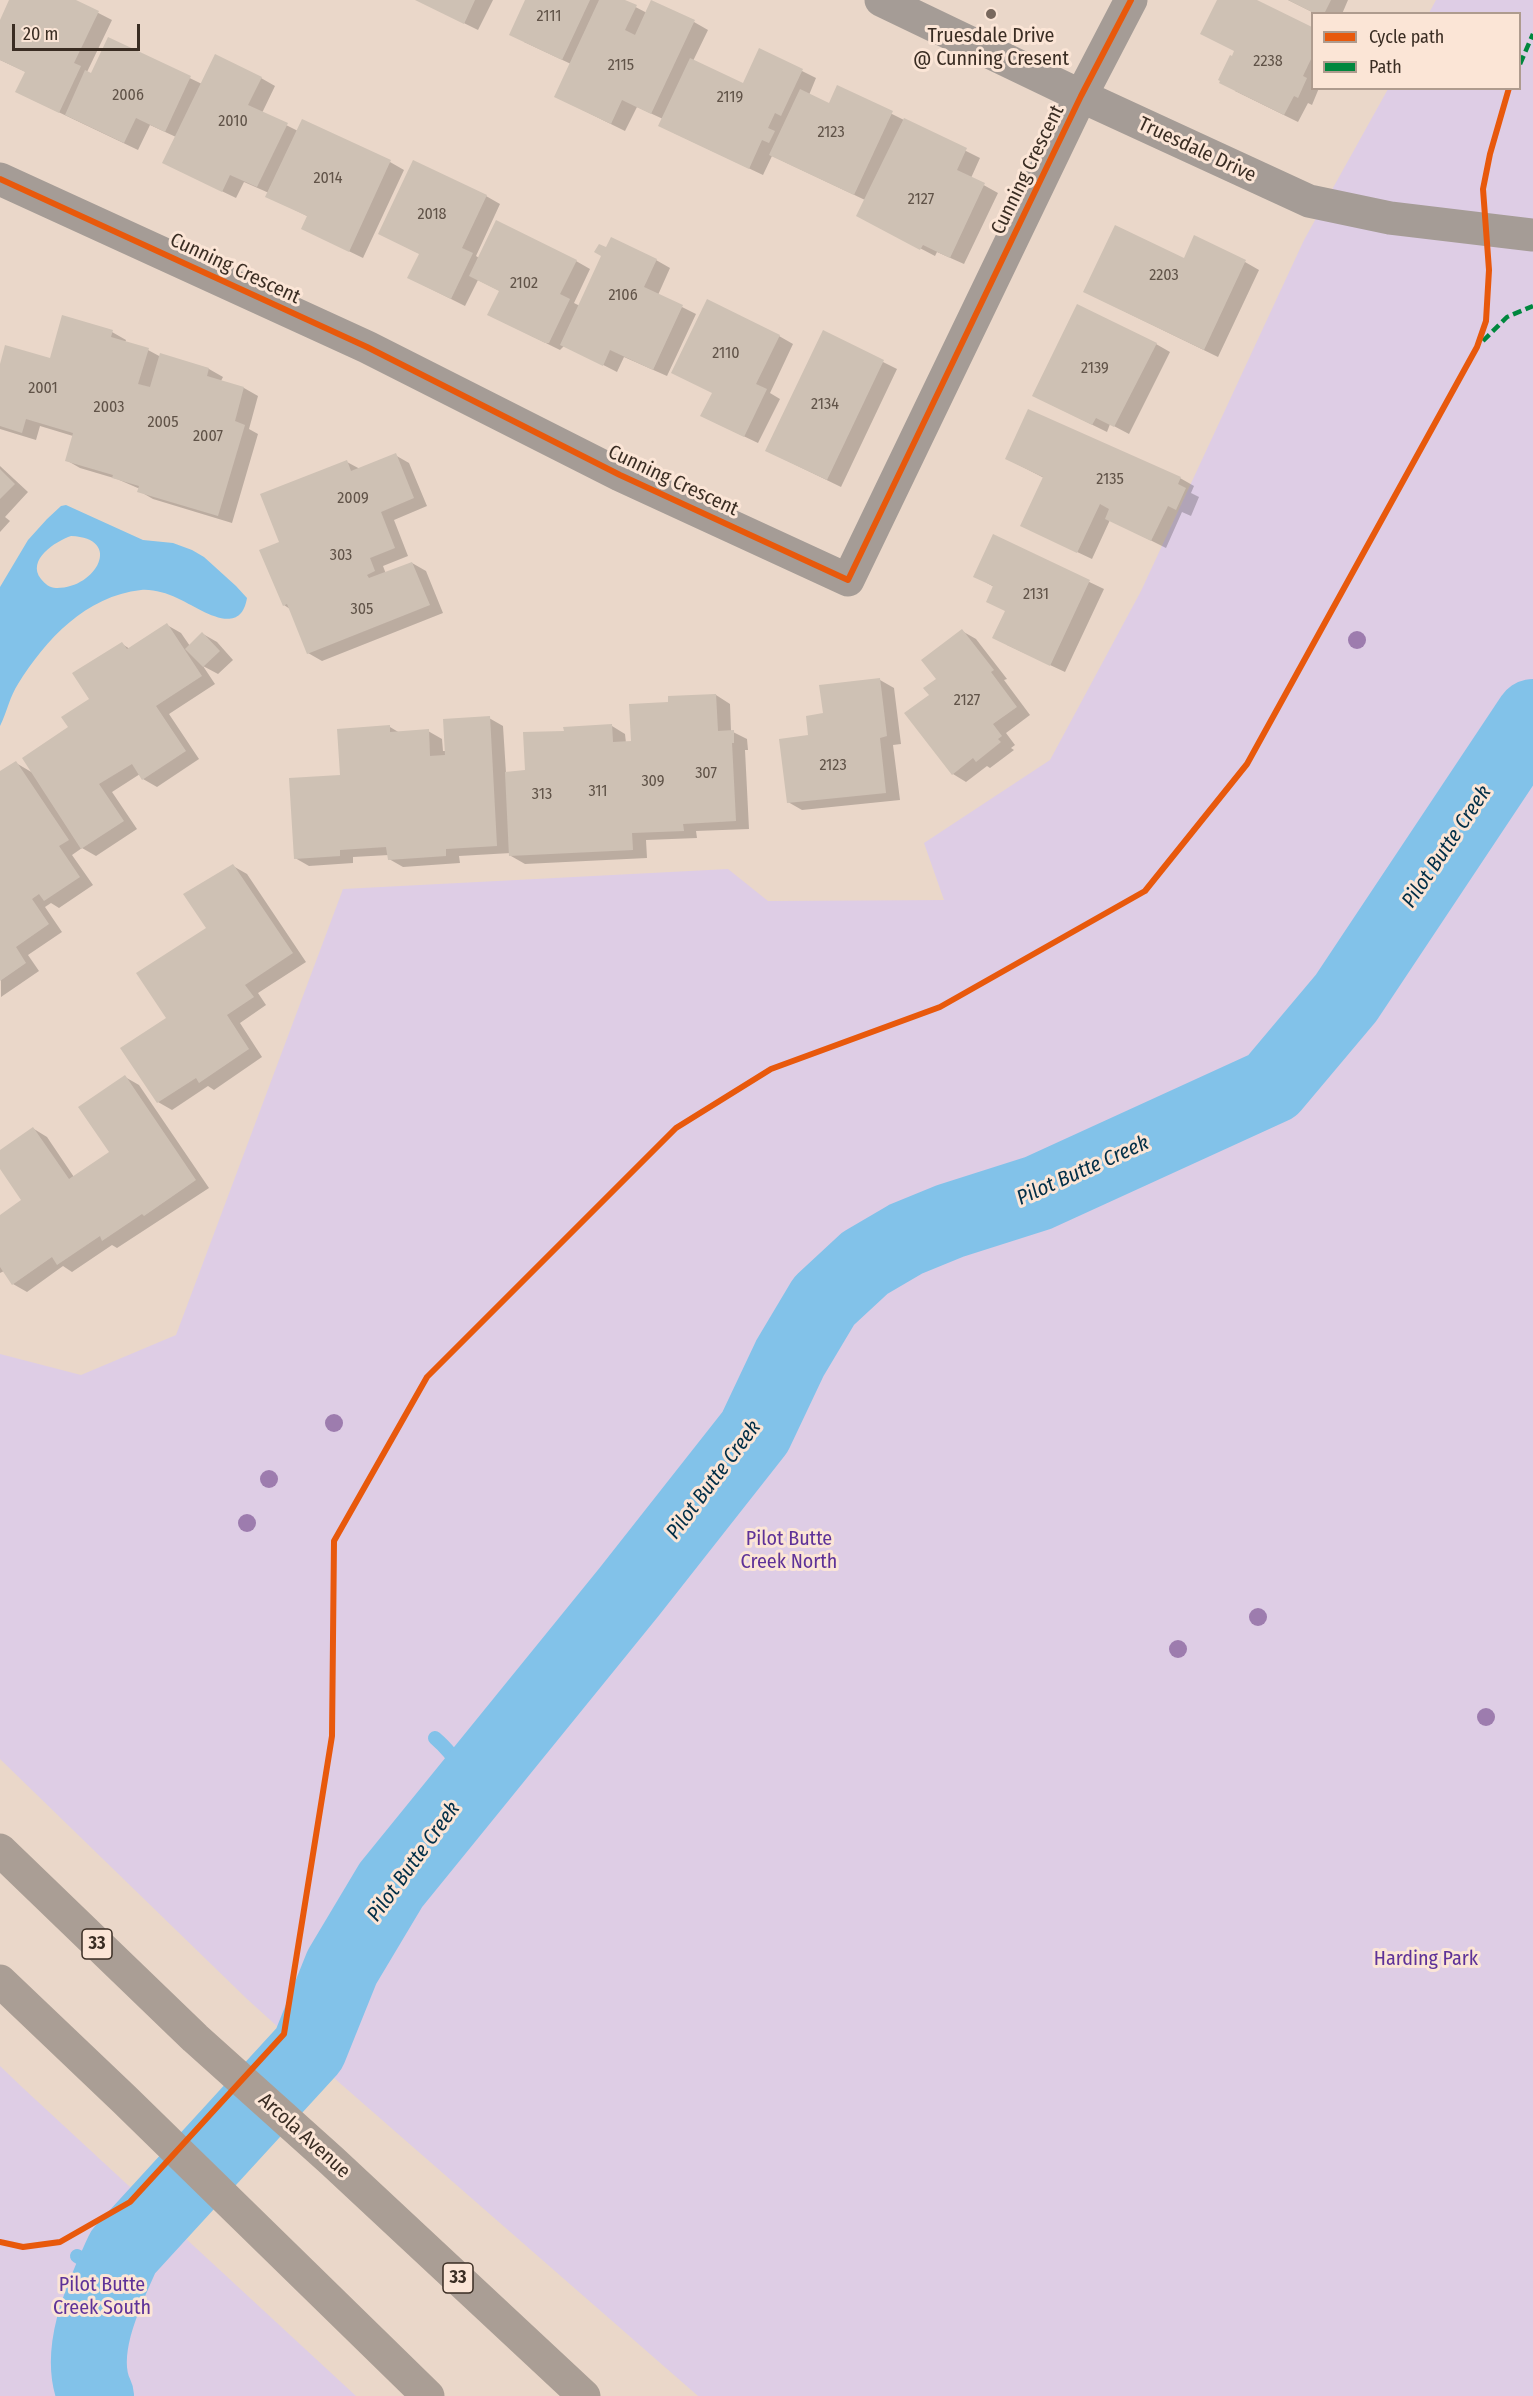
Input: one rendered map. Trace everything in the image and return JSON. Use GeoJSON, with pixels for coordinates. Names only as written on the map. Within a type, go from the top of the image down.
{"type":"FeatureCollection","features":[{"type":"Feature","properties":{"kind":"main road","name":"Arcola Avenue"},"geometry":{"type":"LineString","coordinates":[[0,1850],[195,2038],[332,2161],[584,2396]]}},
{"type":"Feature","properties":{"kind":"main road"},"geometry":{"type":"LineString","coordinates":[[0,1981],[428,2396]]}},
{"type":"Feature","properties":{"kind":"street","name":"Truesdale Drive"},"geometry":{"type":"LineString","coordinates":[[881,0],[1081,96],[1309,201],[1390,218],[1533,235]]}},
{"type":"Feature","properties":{"kind":"street"},"geometry":{"type":"LineString","coordinates":[[1081,96],[1131,0]]}},
{"type":"Feature","properties":{"kind":"street","name":"Cunning Crescent"},"geometry":{"type":"LineString","coordinates":[[0,179],[367,347],[620,475],[848,580],[1081,96]]}},
{"type":"Feature","properties":{"kind":"green space","name":"Pilot Butte Creek North"},"geometry":{"type":"Polygon","coordinates":[[[1436,0],[1533,0],[1533,2396],[698,2396],[247,1999],[0,1759],[0,1354],[81,1375],[176,1335],[343,889],[728,869],[768,901],[944,900],[924,843],[1050,760],[1141,591],[1304,240],[1387,90],[1521,90],[1521,12],[1430,12],[1436,0]]]}},
{"type":"Feature","properties":{"kind":"green space","name":"Pilot Butte Creek South"},"geometry":{"type":"Polygon","coordinates":[[[0,2066],[23,2088],[356,2396],[0,2396],[0,2066]]]}},
{"type":"Feature","properties":{"kind":"water"},"geometry":{"type":"Polygon","coordinates":[[[66,505],[143,540],[173,543],[192,550],[204,557],[247,598],[243,610],[236,617],[227,619],[207,613],[173,596],[155,591],[141,590],[103,601],[69,622],[41,651],[15,689],[0,726],[0,587],[28,540],[61,506],[66,505]],[[71,536],[45,552],[37,565],[37,572],[44,583],[54,588],[70,586],[83,581],[92,573],[100,554],[97,545],[87,539],[71,536]]]}},
{"type":"Feature","properties":{"kind":"building"},"geometry":{"type":"Polygon","coordinates":[[[9,0],[76,0],[99,11],[74,63],[81,66],[59,113],[15,92],[25,72],[0,60],[0,20],[9,0]]]}},
{"type":"Feature","properties":{"kind":"building"},"geometry":{"type":"Polygon","coordinates":[[[415,0],[475,0],[464,24],[415,0]]]}},
{"type":"Feature","properties":{"kind":"building"},"geometry":{"type":"Polygon","coordinates":[[[525,0],[590,0],[562,60],[509,35],[525,0]]]}},
{"type":"Feature","properties":{"kind":"building"},"geometry":{"type":"Polygon","coordinates":[[[599,0],[625,0],[637,5],[625,30],[635,35],[651,0],[695,20],[651,114],[622,100],[611,124],[554,97],[599,0]]]}},
{"type":"Feature","properties":{"kind":"building"},"geometry":{"type":"Polygon","coordinates":[[[1217,0],[1257,0],[1311,27],[1311,59],[1303,76],[1307,78],[1298,98],[1294,96],[1284,115],[1219,83],[1218,80],[1234,51],[1200,34],[1217,0]]]}},
{"type":"Feature","properties":{"kind":"building"},"geometry":{"type":"Polygon","coordinates":[[[1288,0],[1331,0],[1325,12],[1312,12],[1288,0]]]}},
{"type":"Feature","properties":{"kind":"building"},"geometry":{"type":"Polygon","coordinates":[[[108,37],[191,76],[165,132],[136,118],[124,143],[65,115],[85,70],[91,73],[108,37]]]}},
{"type":"Feature","properties":{"kind":"building"},"geometry":{"type":"Polygon","coordinates":[[[759,48],[803,69],[781,116],[775,113],[768,128],[775,131],[769,143],[762,140],[749,169],[658,126],[690,58],[743,83],[759,48]]]}},
{"type":"Feature","properties":{"kind":"building"},"geometry":{"type":"Polygon","coordinates":[[[215,54],[262,77],[248,105],[288,123],[257,187],[230,175],[222,192],[162,163],[215,54]]]}},
{"type":"Feature","properties":{"kind":"building"},"geometry":{"type":"Polygon","coordinates":[[[837,85],[893,111],[854,195],[769,155],[800,89],[829,103],[837,85]]]}},
{"type":"Feature","properties":{"kind":"building"},"geometry":{"type":"Polygon","coordinates":[[[904,118],[967,148],[957,170],[985,183],[950,258],[923,245],[920,250],[856,216],[904,118]]]}},
{"type":"Feature","properties":{"kind":"building"},"geometry":{"type":"Polygon","coordinates":[[[302,119],[391,160],[349,252],[301,229],[307,216],[265,197],[302,119]]]}},
{"type":"Feature","properties":{"kind":"building"},"geometry":{"type":"Polygon","coordinates":[[[413,160],[487,195],[462,248],[473,253],[451,299],[407,278],[419,254],[378,234],[413,160]]]}},
{"type":"Feature","properties":{"kind":"building"},"geometry":{"type":"Polygon","coordinates":[[[496,220],[577,260],[560,294],[570,299],[549,343],[487,315],[499,291],[469,276],[496,220]]]}},
{"type":"Feature","properties":{"kind":"building"},"geometry":{"type":"Polygon","coordinates":[[[1115,225],[1184,258],[1194,235],[1246,260],[1204,350],[1083,292],[1115,225]]]}},
{"type":"Feature","properties":{"kind":"building"},"geometry":{"type":"Polygon","coordinates":[[[611,237],[657,259],[644,287],[683,305],[653,370],[610,350],[603,366],[560,345],[601,256],[594,252],[599,244],[606,247],[611,237]]]}},
{"type":"Feature","properties":{"kind":"building"},"geometry":{"type":"Polygon","coordinates":[[[707,299],[780,335],[756,384],[767,389],[744,437],[700,416],[712,393],[671,373],[707,299]]]}},
{"type":"Feature","properties":{"kind":"building"},"geometry":{"type":"Polygon","coordinates":[[[1077,304],[1157,343],[1114,427],[1096,418],[1092,425],[1032,396],[1077,304]]]}},
{"type":"Feature","properties":{"kind":"building"},"geometry":{"type":"Polygon","coordinates":[[[62,315],[113,330],[111,337],[149,348],[138,384],[150,387],[160,353],[209,368],[207,376],[244,387],[235,421],[245,425],[218,516],[137,492],[139,486],[112,478],[113,475],[65,461],[73,433],[26,419],[22,433],[0,426],[0,364],[5,345],[50,358],[62,315]]]}},
{"type":"Feature","properties":{"kind":"building"},"geometry":{"type":"Polygon","coordinates":[[[823,330],[884,360],[827,480],[765,451],[823,330]]]}},
{"type":"Feature","properties":{"kind":"building"},"geometry":{"type":"Polygon","coordinates":[[[1028,409],[1181,477],[1178,484],[1186,488],[1176,510],[1168,506],[1151,541],[1105,519],[1109,509],[1100,504],[1077,553],[1020,526],[1043,477],[1005,459],[1028,409]]]}},
{"type":"Feature","properties":{"kind":"building"},"geometry":{"type":"Polygon","coordinates":[[[396,453],[414,498],[381,512],[395,548],[370,558],[375,571],[367,575],[369,578],[412,562],[430,605],[307,654],[287,604],[283,606],[259,550],[279,542],[260,494],[347,460],[351,471],[396,453]]]}},
{"type":"Feature","properties":{"kind":"building"},"geometry":{"type":"Polygon","coordinates":[[[0,469],[15,484],[0,499],[0,469]]]}},
{"type":"Feature","properties":{"kind":"building"},"geometry":{"type":"Polygon","coordinates":[[[993,534],[1090,580],[1050,666],[992,638],[1005,611],[986,602],[993,586],[973,577],[993,534]]]}},
{"type":"Feature","properties":{"kind":"building"},"geometry":{"type":"Polygon","coordinates":[[[167,623],[202,676],[156,706],[186,751],[142,780],[132,764],[99,784],[124,821],[81,849],[22,758],[68,727],[61,717],[89,699],[72,673],[122,642],[127,649],[167,623]]]}},
{"type":"Feature","properties":{"kind":"building"},"geometry":{"type":"Polygon","coordinates":[[[962,629],[994,670],[991,672],[1017,707],[993,724],[1002,736],[998,739],[1001,742],[976,762],[973,758],[952,775],[904,713],[929,695],[923,688],[936,679],[921,660],[962,629]]]}},
{"type":"Feature","properties":{"kind":"building"},"geometry":{"type":"Polygon","coordinates":[[[202,632],[220,651],[203,667],[185,649],[202,632]]]}},
{"type":"Feature","properties":{"kind":"building"},"geometry":{"type":"Polygon","coordinates":[[[880,678],[887,736],[880,738],[886,793],[787,803],[779,739],[808,735],[806,716],[823,713],[819,685],[880,678]]]}},
{"type":"Feature","properties":{"kind":"building"},"geometry":{"type":"Polygon","coordinates":[[[716,694],[718,731],[734,730],[734,743],[732,743],[736,821],[683,824],[684,831],[632,833],[633,850],[509,856],[505,772],[525,770],[523,732],[564,731],[563,727],[612,724],[613,742],[631,741],[629,704],[668,702],[668,696],[716,694]]]}},
{"type":"Feature","properties":{"kind":"building"},"geometry":{"type":"Polygon","coordinates":[[[490,716],[497,846],[446,849],[446,856],[388,860],[386,847],[340,850],[340,856],[294,859],[289,778],[340,775],[337,729],[390,725],[390,732],[429,729],[430,756],[445,755],[443,719],[490,716]]]}},
{"type":"Feature","properties":{"kind":"building"},"geometry":{"type":"Polygon","coordinates":[[[16,761],[69,840],[59,846],[80,877],[44,901],[39,894],[32,899],[49,924],[16,947],[26,963],[0,981],[0,771],[16,761]]]}},
{"type":"Feature","properties":{"kind":"building"},"geometry":{"type":"Polygon","coordinates":[[[233,864],[293,953],[245,985],[254,997],[227,1015],[249,1049],[199,1083],[196,1078],[157,1103],[120,1048],[166,1018],[136,973],[206,928],[183,894],[233,864]]]}},
{"type":"Feature","properties":{"kind":"building"},"geometry":{"type":"Polygon","coordinates":[[[125,1075],[196,1180],[144,1216],[142,1214],[102,1241],[100,1236],[57,1265],[52,1257],[12,1285],[0,1267],[0,1215],[21,1200],[0,1169],[0,1150],[33,1127],[69,1179],[109,1152],[78,1107],[125,1075]]]}},
{"type":"Feature","properties":{"kind":"waterway","name":"Pilot Butte Creek"},"geometry":{"type":"LineString","coordinates":[[96,2396],[90,2379],[91,2342],[101,2304],[123,2252],[309,2049],[342,1967],[391,1885],[629,1592],[755,1432],[790,1358],[824,1301],[865,1263],[906,1239],[950,1221],[1038,1193],[1272,1086],[1346,998],[1533,717]]}},
{"type":"Feature","properties":{"kind":"waterway"},"geometry":{"type":"LineString","coordinates":[[435,1738],[450,1753],[458,1767],[460,1783],[457,1804]]}},
{"type":"Feature","properties":{"kind":"waterway"},"geometry":{"type":"LineString","coordinates":[[77,2256],[96,2270],[106,2290]]}},
{"type":"Feature","properties":{"kind":"marked path"},"geometry":{"type":"LineString","coordinates":[[1521,62],[1533,34]]}},
{"type":"Feature","properties":{"kind":"marked path"},"geometry":{"type":"LineString","coordinates":[[1483,341],[1507,317],[1533,306]]}},
{"type":"Feature","properties":{"kind":"cycle path"},"geometry":{"type":"LineString","coordinates":[[0,179],[367,347],[620,475],[848,580],[1081,96],[1131,0]]}},
{"type":"Feature","properties":{"kind":"cycle path"},"geometry":{"type":"LineString","coordinates":[[0,2242],[23,2247],[60,2242],[130,2202],[284,2034],[332,1736],[334,1541],[427,1377],[676,1128],[771,1069],[940,1007],[1145,891],[1247,764],[1477,347],[1486,321],[1489,270],[1483,189],[1490,154],[1508,90]]}},
{"type":"Feature","properties":{"kind":"place","name":"Truesdale Drive @ Cunning Cresent"},"geometry":{"type":"Point","coordinates":[991,14]}},
{"type":"Feature","properties":{"kind":"park label","name":"Harding Park"},"geometry":{"type":"Point","coordinates":[1426,1959]}}]}
